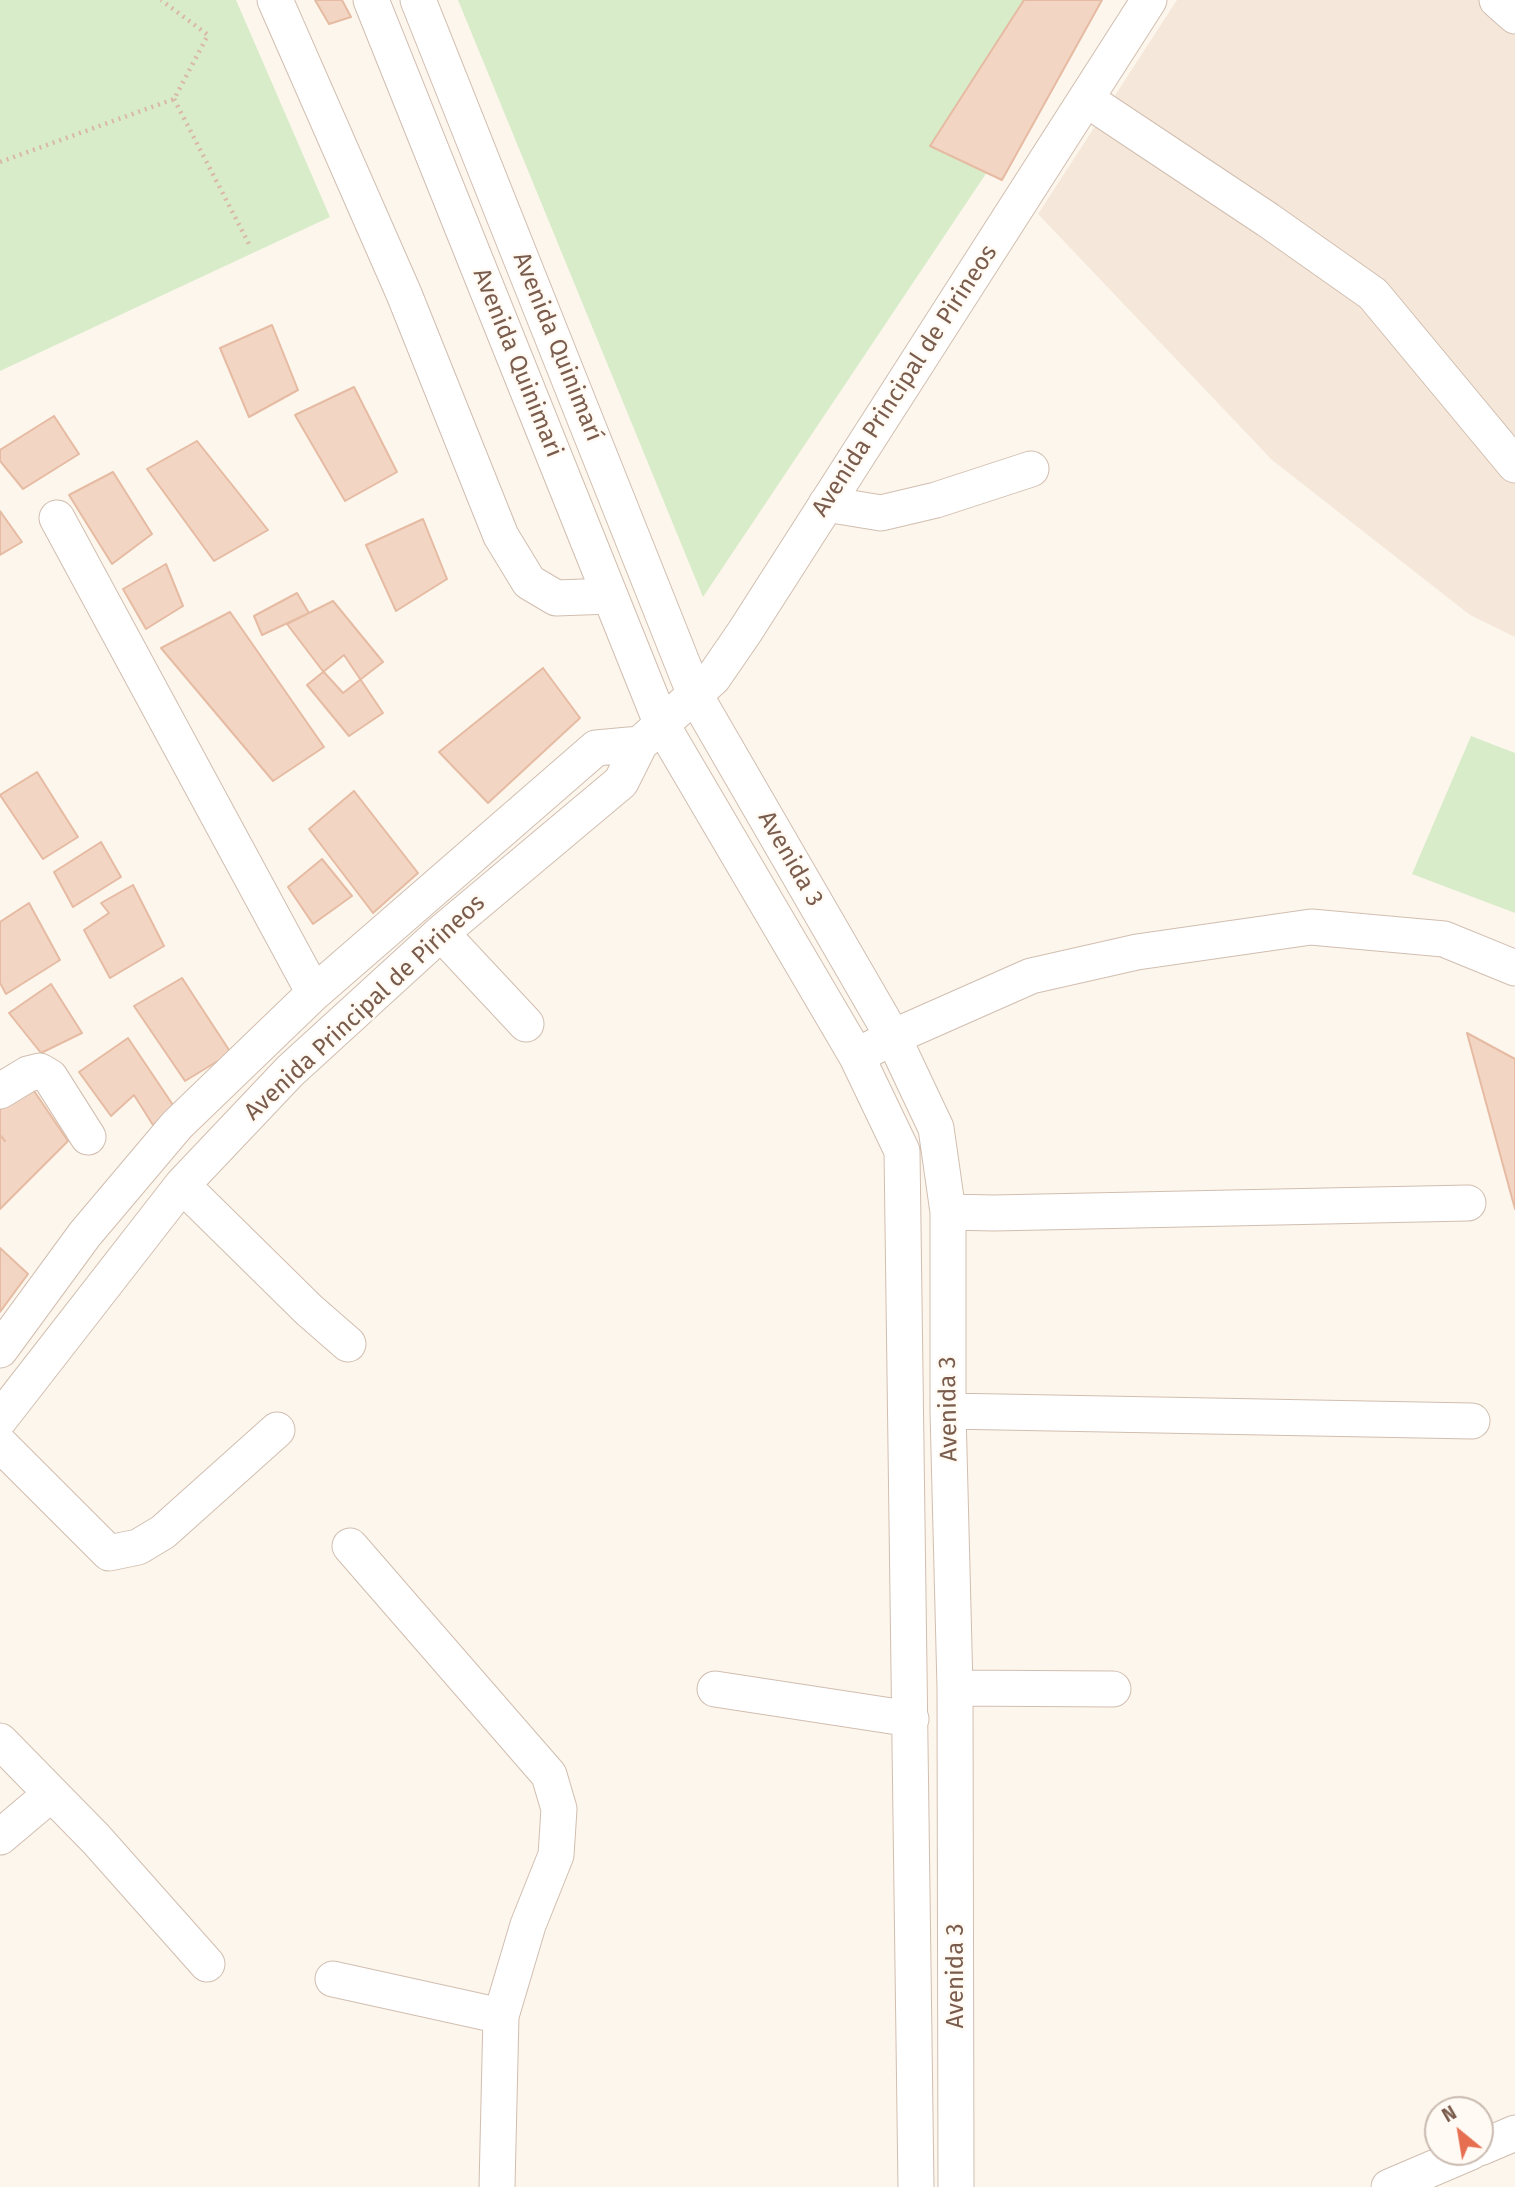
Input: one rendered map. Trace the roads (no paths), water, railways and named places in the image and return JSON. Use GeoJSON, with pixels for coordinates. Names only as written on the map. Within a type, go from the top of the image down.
{"type":"FeatureCollection","features":[{"type":"Feature","properties":{"kind":"street"},"geometry":{"type":"LineString","coordinates":[[275,0],[404,294],[501,536],[529,582],[556,598],[610,596]]}},
{"type":"Feature","properties":{"kind":"street","name":"Avenida Quinimari"},"geometry":{"type":"LineString","coordinates":[[371,0],[610,596],[651,735]]}},
{"type":"Feature","properties":{"kind":"street","name":"Avenida Quinimarí"},"geometry":{"type":"LineString","coordinates":[[418,0],[695,695]]}},
{"type":"Feature","properties":{"kind":"street","name":"Avenida Principal de Pirineos"},"geometry":{"type":"LineString","coordinates":[[0,1419],[182,1185],[290,1070],[441,933],[621,782],[651,735],[713,678],[1149,0]]}},
{"type":"Feature","properties":{"kind":"street"},"geometry":{"type":"LineString","coordinates":[[1497,0],[1515,16]]}},
{"type":"Feature","properties":{"kind":"street"},"geometry":{"type":"LineString","coordinates":[[1086,99],[1268,220],[1373,294],[1515,465]]}},
{"type":"Feature","properties":{"kind":"street"},"geometry":{"type":"LineString","coordinates":[[826,504],[881,513],[936,500],[1031,469]]}},
{"type":"Feature","properties":{"kind":"street"},"geometry":{"type":"LineString","coordinates":[[57,518],[314,993]]}},
{"type":"Feature","properties":{"kind":"street","name":"Avenida 3"},"geometry":{"type":"LineString","coordinates":[[695,695],[893,1037],[936,1128],[948,1212],[948,1411],[955,1688],[956,2187]]}},
{"type":"Feature","properties":{"kind":"street","name":"Avenida Principal de Pirineos"},"geometry":{"type":"LineString","coordinates":[[0,1350],[85,1234],[177,1125],[314,993],[596,748],[651,735]]}},
{"type":"Feature","properties":{"kind":"street","name":"Avenida 3"},"geometry":{"type":"LineString","coordinates":[[651,735],[857,1057],[902,1151],[916,2187]]}},
{"type":"Feature","properties":{"kind":"street"},"geometry":{"type":"LineString","coordinates":[[857,1057],[893,1037],[1031,976],[1137,952],[1311,927],[1444,939],[1515,968]]}},
{"type":"Feature","properties":{"kind":"street"},"geometry":{"type":"LineString","coordinates":[[441,933],[526,1024]]}},
{"type":"Feature","properties":{"kind":"street"},"geometry":{"type":"LineString","coordinates":[[0,1091],[28,1074],[40,1071],[50,1077],[88,1137]]}},
{"type":"Feature","properties":{"kind":"street"},"geometry":{"type":"LineString","coordinates":[[182,1185],[309,1310],[348,1344]]}},
{"type":"Feature","properties":{"kind":"street"},"geometry":{"type":"LineString","coordinates":[[948,1212],[1468,1203]]}},
{"type":"Feature","properties":{"kind":"street"},"geometry":{"type":"LineString","coordinates":[[948,1411],[1472,1420]]}},
{"type":"Feature","properties":{"kind":"street"},"geometry":{"type":"LineString","coordinates":[[0,1444],[109,1553],[138,1547],[163,1532],[277,1430]]}},
{"type":"Feature","properties":{"kind":"street"},"geometry":{"type":"LineString","coordinates":[[350,1546],[549,1775],[559,1809],[556,1856],[528,1925],[501,2016],[497,2187]]}},
{"type":"Feature","properties":{"kind":"street"},"geometry":{"type":"LineString","coordinates":[[955,1688],[1113,1689]]}},
{"type":"Feature","properties":{"kind":"street"},"geometry":{"type":"LineString","coordinates":[[715,1689],[911,1719]]}},
{"type":"Feature","properties":{"kind":"street"},"geometry":{"type":"LineString","coordinates":[[0,1741],[96,1839],[207,1964]]}},
{"type":"Feature","properties":{"kind":"street"},"geometry":{"type":"LineString","coordinates":[[0,1837],[51,1794]]}},
{"type":"Feature","properties":{"kind":"street"},"geometry":{"type":"LineString","coordinates":[[333,1979],[501,2016]]}},
{"type":"Feature","properties":{"kind":"street"},"geometry":{"type":"LineString","coordinates":[[1494,2142],[1515,2133]]}},
{"type":"Feature","properties":{"kind":"street"},"geometry":{"type":"LineString","coordinates":[[1389,2187],[1438,2166]]}}]}
